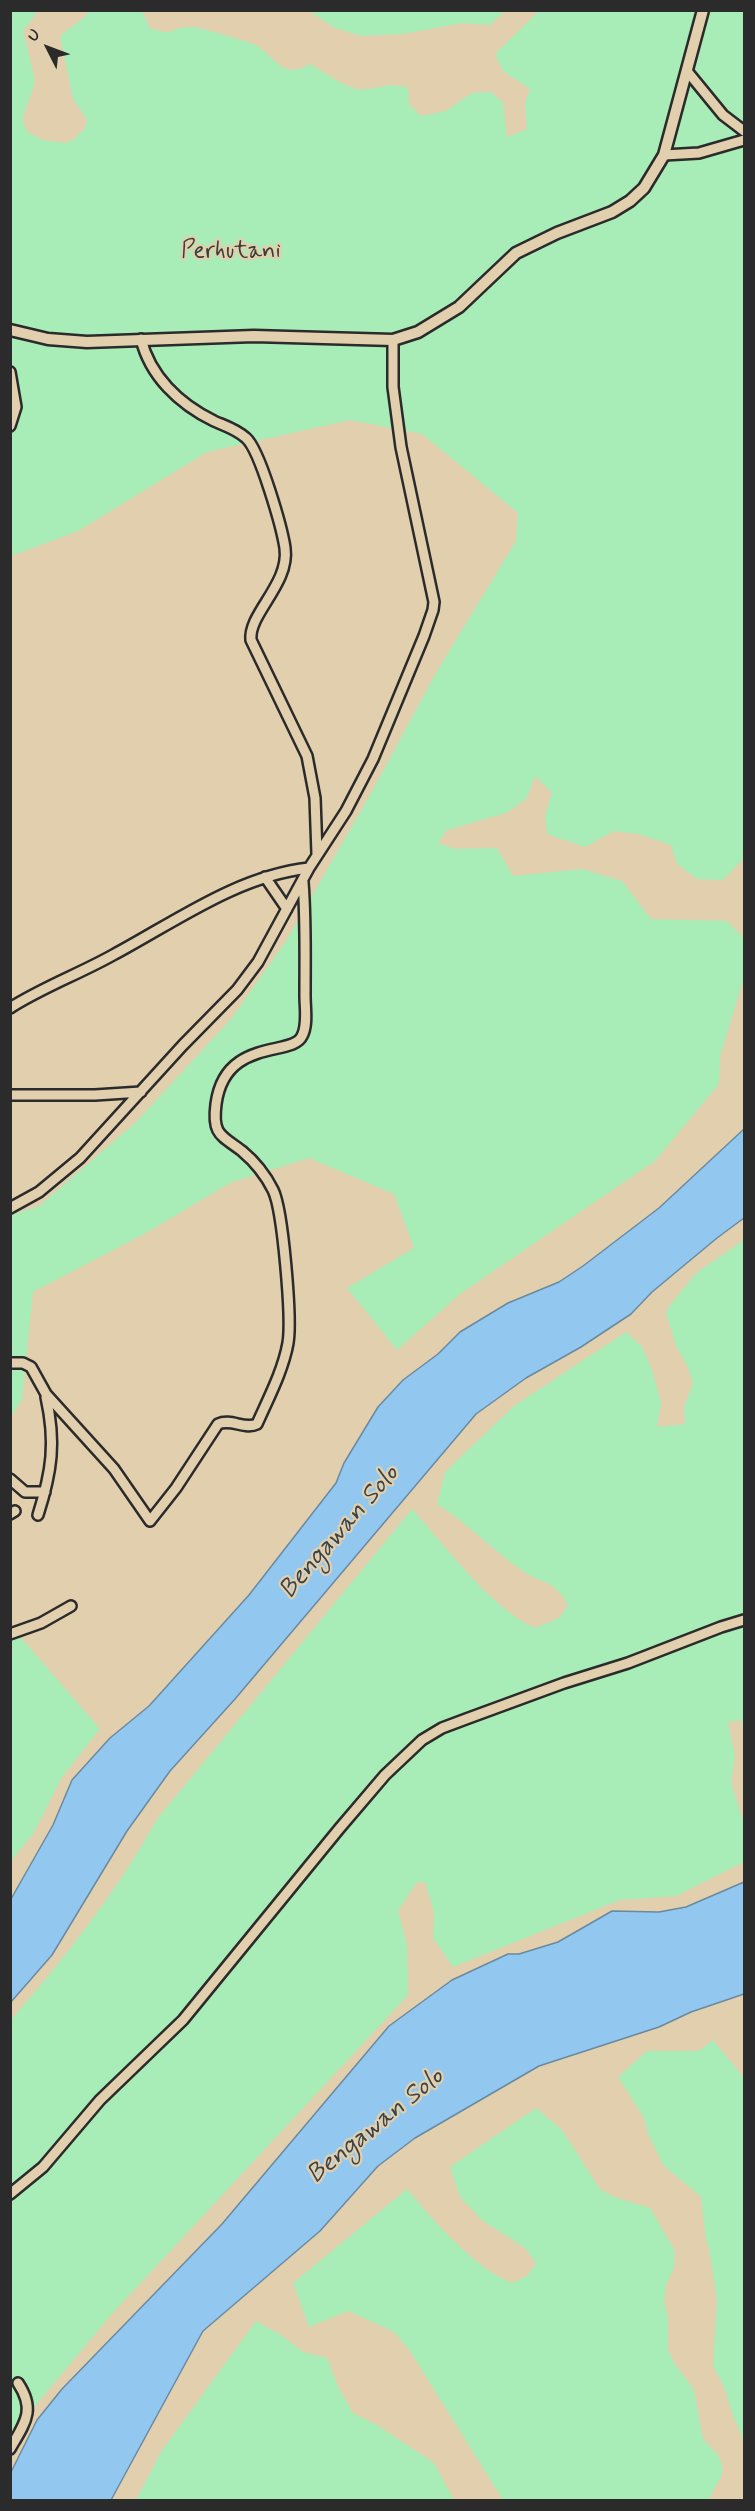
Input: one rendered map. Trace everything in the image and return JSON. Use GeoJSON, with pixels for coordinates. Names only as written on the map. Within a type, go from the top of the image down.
{"type":"FeatureCollection","features":[{"type":"Feature","properties":{"kind":"street"},"geometry":{"type":"LineString","coordinates":[[10,330],[48,339],[87,342],[254,336],[393,340],[418,332],[459,307],[516,253],[557,233],[612,212],[630,201],[652,178],[664,155],[704,10]]}},
{"type":"Feature","properties":{"kind":"street"},"geometry":{"type":"LineString","coordinates":[[687,71],[723,115],[744,131]]}},
{"type":"Feature","properties":{"kind":"street"},"geometry":{"type":"LineString","coordinates":[[664,155],[699,153],[744,140]]}},
{"type":"Feature","properties":{"kind":"street"},"geometry":{"type":"LineString","coordinates":[[141,339],[150,365],[162,382],[199,412],[242,434],[258,457],[281,530],[286,556],[279,580],[252,627],[251,640],[307,756],[315,798],[317,855]]}},
{"type":"Feature","properties":{"kind":"street"},"geometry":{"type":"LineString","coordinates":[[10,1208],[60,1177],[99,1139],[183,1045],[237,990],[258,962],[309,868],[346,811],[373,759],[433,610],[433,594],[401,447],[393,387],[393,340]]}},
{"type":"Feature","properties":{"kind":"street"},"geometry":{"type":"LineString","coordinates":[[10,372],[16,406],[10,426]]}},
{"type":"Feature","properties":{"kind":"street"},"geometry":{"type":"LineString","coordinates":[[10,1008],[112,955],[165,924],[265,877],[309,868]]}},
{"type":"Feature","properties":{"kind":"street"},"geometry":{"type":"LineString","coordinates":[[265,877],[287,909]]}},
{"type":"Feature","properties":{"kind":"street"},"geometry":{"type":"LineString","coordinates":[[10,1363],[29,1365],[46,1394],[114,1469],[150,1521],[176,1488],[218,1424],[226,1422],[251,1426],[257,1424],[273,1388],[288,1339],[280,1217],[276,1196],[266,1178],[242,1151],[220,1136],[216,1124],[216,1104],[229,1073],[242,1060],[262,1050],[294,1044],[303,1035],[305,970],[303,880]]}},
{"type":"Feature","properties":{"kind":"street"},"geometry":{"type":"LineString","coordinates":[[10,1095],[95,1095],[141,1092]]}},
{"type":"Feature","properties":{"kind":"street"},"geometry":{"type":"LineString","coordinates":[[38,1515],[51,1470],[53,1441],[46,1394]]}},
{"type":"Feature","properties":{"kind":"street"},"geometry":{"type":"LineString","coordinates":[[10,1479],[25,1492],[45,1492]]}},
{"type":"Feature","properties":{"kind":"street"},"geometry":{"type":"LineString","coordinates":[[10,1634],[41,1623],[72,1606]]}},
{"type":"Feature","properties":{"kind":"street"},"geometry":{"type":"LineString","coordinates":[[10,2194],[30,2180],[43,2167],[100,2100],[183,2020],[339,1829],[400,1760],[422,1740],[442,1728],[509,1703],[628,1663],[744,1620]]}},
{"type":"Feature","properties":{"kind":"street"},"geometry":{"type":"LineString","coordinates":[[10,2449],[27,2419],[26,2395],[18,2383]]}},
{"type":"Feature","properties":{"kind":"green space","name":"Perhutani"},"geometry":{"type":"Polygon","coordinates":[[[11,11],[38,11],[23,31],[34,76],[34,85],[23,117],[24,126],[28,132],[42,140],[66,143],[74,139],[85,128],[87,120],[73,99],[60,36],[87,15],[86,11],[142,11],[150,28],[158,31],[168,32],[184,27],[194,27],[232,37],[254,44],[285,68],[300,69],[310,64],[339,82],[357,89],[394,85],[408,88],[409,104],[421,116],[446,111],[472,93],[491,92],[503,103],[507,137],[527,129],[525,104],[530,89],[503,71],[495,54],[539,11],[744,11],[744,858],[723,880],[697,879],[677,864],[671,845],[638,834],[614,831],[585,847],[547,834],[545,816],[552,793],[535,776],[527,798],[506,813],[447,830],[438,843],[455,849],[497,848],[513,876],[582,869],[622,881],[651,919],[727,921],[744,938],[744,977],[720,1057],[719,1084],[655,1161],[460,1294],[397,1350],[347,1288],[414,1248],[394,1194],[309,1158],[230,1183],[144,1234],[33,1292],[22,1400],[11,1417],[11,1215],[39,1206],[137,1121],[231,1019],[286,941],[370,795],[437,671],[516,541],[518,513],[422,434],[350,420],[207,452],[78,531],[11,556],[11,11]]]}},
{"type":"Feature","properties":{"kind":"green space"},"geometry":{"type":"Polygon","coordinates":[[[309,11],[505,11],[490,25],[463,23],[402,34],[361,36],[335,28],[309,11]]]}},
{"type":"Feature","properties":{"kind":"green space"},"geometry":{"type":"Polygon","coordinates":[[[744,1240],[744,1730],[741,1720],[728,1722],[735,1756],[731,1782],[744,1825],[744,1862],[676,1896],[620,1900],[453,1967],[433,1938],[434,1913],[425,1882],[416,1883],[398,1911],[407,1945],[408,1995],[110,2316],[11,2435],[11,2020],[89,1923],[125,1873],[157,1819],[412,1509],[469,1575],[502,1607],[535,1628],[559,1618],[568,1605],[557,1590],[521,1570],[437,1504],[445,1472],[514,1406],[626,1332],[642,1347],[652,1370],[661,1403],[657,1427],[685,1424],[684,1407],[693,1384],[688,1368],[676,1346],[666,1313],[696,1273],[744,1240]]]}},
{"type":"Feature","properties":{"kind":"green space"},"geometry":{"type":"Polygon","coordinates":[[[10,1625],[100,1729],[62,1777],[33,1834],[11,1861],[10,1625]]]}},
{"type":"Feature","properties":{"kind":"green space"},"geometry":{"type":"Polygon","coordinates":[[[713,2040],[744,2078],[744,2440],[734,2419],[724,2387],[713,2366],[717,2300],[701,2197],[663,2165],[648,2134],[644,2118],[618,2077],[647,2051],[699,2051],[713,2040]]]}},
{"type":"Feature","properties":{"kind":"green space"},"geometry":{"type":"Polygon","coordinates":[[[536,2108],[562,2130],[600,2189],[614,2197],[650,2208],[675,2251],[674,2268],[666,2285],[664,2302],[668,2317],[668,2350],[694,2390],[703,2439],[719,2456],[722,2466],[722,2475],[708,2500],[503,2500],[410,2351],[394,2332],[348,2311],[309,2327],[293,2283],[407,2189],[455,2242],[483,2266],[512,2283],[527,2276],[536,2263],[525,2248],[483,2221],[460,2197],[450,2167],[536,2108]]]}},
{"type":"Feature","properties":{"kind":"green space"},"geometry":{"type":"Polygon","coordinates":[[[256,2321],[281,2335],[303,2352],[327,2358],[339,2389],[353,2413],[377,2425],[434,2463],[454,2500],[136,2500],[161,2452],[256,2321]]]}},
{"type":"Feature","properties":{"kind":"water","name":"Bengawan Solo"},"geometry":{"type":"Polygon","coordinates":[[[744,1129],[744,1218],[652,1292],[631,1314],[581,1347],[526,1378],[476,1414],[235,1699],[170,1771],[127,1831],[52,1955],[11,2002],[11,1899],[53,1825],[72,1780],[110,1738],[149,1706],[249,1595],[336,1483],[344,1463],[378,1407],[403,1380],[438,1354],[460,1332],[508,1303],[559,1282],[583,1266],[659,1208],[744,1129]]]}},
{"type":"Feature","properties":{"kind":"water","name":"Bengawan Solo"},"geometry":{"type":"Polygon","coordinates":[[[744,1882],[744,1994],[691,2012],[659,2027],[539,2066],[415,2138],[378,2166],[320,2231],[203,2331],[111,2500],[11,2500],[11,2472],[37,2420],[62,2389],[222,2224],[389,2026],[452,1980],[508,1954],[519,1954],[558,1942],[612,1911],[659,1912],[686,1907],[744,1882]]]}}]}
